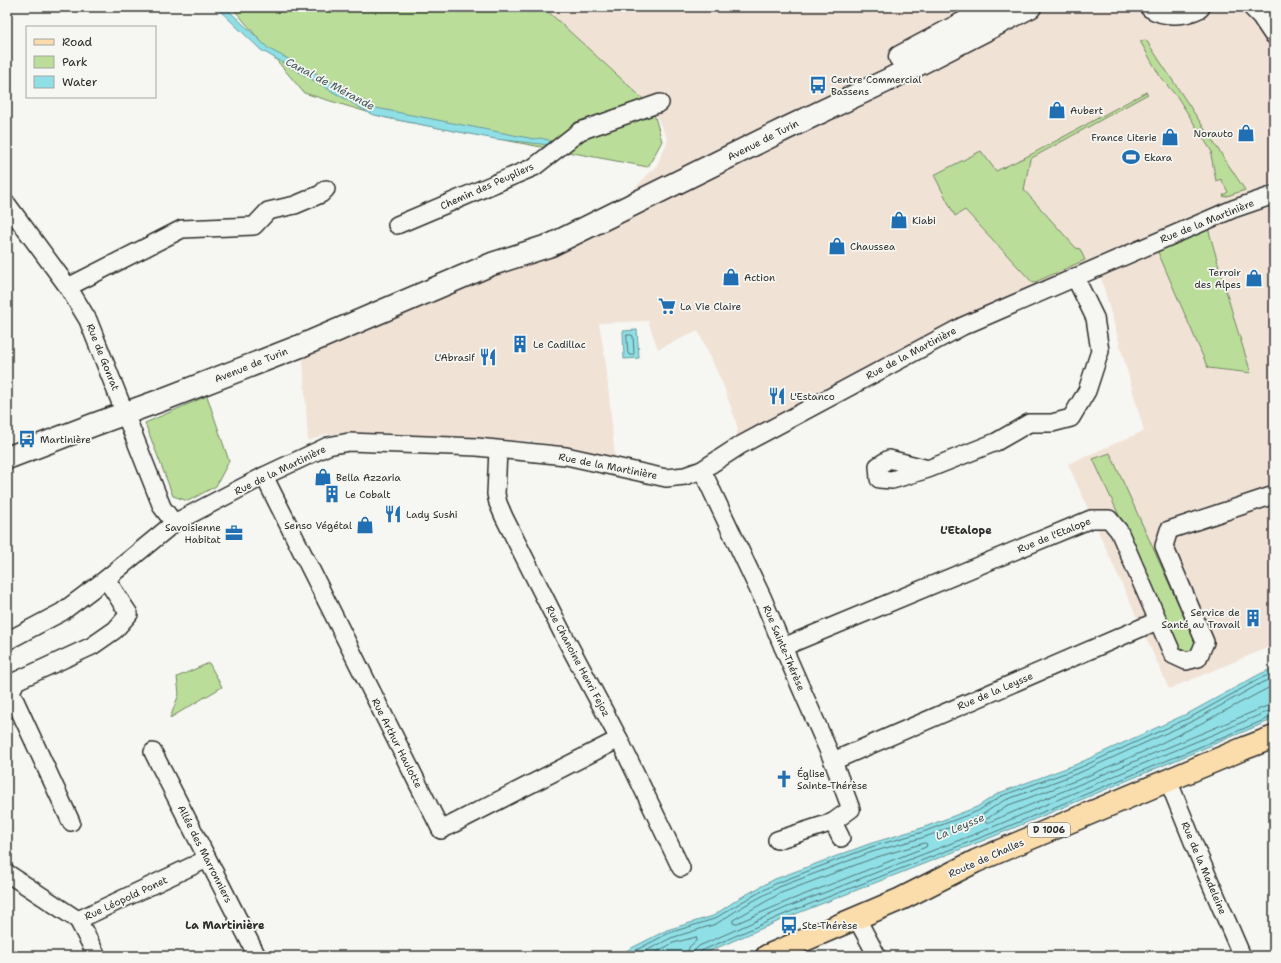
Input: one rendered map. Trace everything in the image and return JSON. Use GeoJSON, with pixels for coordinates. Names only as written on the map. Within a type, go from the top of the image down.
{"type":"FeatureCollection","features":[{"type":"Feature","properties":{"kind":"main road","name":"Avenue de Turin"},"geometry":{"type":"LineString","coordinates":[[492,264],[545,233],[831,94],[994,7]]}},
{"type":"Feature","properties":{"kind":"main road","name":"Avenue de Turin"},"geometry":{"type":"LineString","coordinates":[[7,458],[224,377],[322,337],[492,264],[551,245],[677,184],[785,129],[886,81],[1030,7]]}},
{"type":"Feature","properties":{"kind":"main road"},"geometry":{"type":"LineString","coordinates":[[677,184],[713,151]]}},
{"type":"Feature","properties":{"kind":"main road","name":"Route de Challes"},"geometry":{"type":"LineString","coordinates":[[767,956],[901,899],[976,861],[1274,737]]}},
{"type":"Feature","properties":{"kind":"street"},"geometry":{"type":"LineString","coordinates":[[1151,7],[1156,10],[1173,13],[1184,12],[1199,7]]}},
{"type":"Feature","properties":{"kind":"street"},"geometry":{"type":"LineString","coordinates":[[1259,10],[1274,33]]}},
{"type":"Feature","properties":{"kind":"street","name":"Chemin des Peupliers"},"geometry":{"type":"LineString","coordinates":[[397,225],[534,167],[580,130],[660,103]]}},
{"type":"Feature","properties":{"kind":"street"},"geometry":{"type":"LineString","coordinates":[[68,287],[182,229],[254,226],[268,211],[295,205],[321,194],[326,189]]}},
{"type":"Feature","properties":{"kind":"street","name":"Rue de la Martinière"},"geometry":{"type":"LineString","coordinates":[[7,642],[62,612],[106,579],[174,523],[264,476],[328,446],[349,442],[477,448],[566,456],[666,478],[685,476],[702,470],[739,446],[930,343],[996,311],[1233,209],[1274,195]]}},
{"type":"Feature","properties":{"kind":"street","name":"Rue de Gonrat"},"geometry":{"type":"LineString","coordinates":[[7,204],[68,287],[88,320],[162,507],[174,523]]}},
{"type":"Feature","properties":{"kind":"street"},"geometry":{"type":"LineString","coordinates":[[928,469],[996,442],[1029,423],[1052,423],[1071,418],[1087,391],[1100,351],[1095,318],[1075,277]]}},
{"type":"Feature","properties":{"kind":"street","name":"Rue Chanoine Henri Fejoz"},"geometry":{"type":"LineString","coordinates":[[498,450],[496,494],[498,503],[559,625],[619,739],[681,868]]}},
{"type":"Feature","properties":{"kind":"street","name":"Rue Sainte-Thérèse"},"geometry":{"type":"LineString","coordinates":[[702,470],[763,599],[782,647],[833,761],[851,809],[833,822],[777,840]]}},
{"type":"Feature","properties":{"kind":"street","name":"Rue Arthur Haulotte"},"geometry":{"type":"LineString","coordinates":[[264,476],[441,830],[619,739]]}},
{"type":"Feature","properties":{"kind":"street","name":"Rue de l'Etalope"},"geometry":{"type":"LineString","coordinates":[[782,647],[1091,519],[1109,520],[1118,531],[1172,655],[1186,661],[1198,658],[1205,642],[1164,546],[1168,530],[1274,495]]}},
{"type":"Feature","properties":{"kind":"street"},"geometry":{"type":"LineString","coordinates":[[71,822],[11,692],[16,681],[92,646],[115,630],[129,614],[106,579]]}},
{"type":"Feature","properties":{"kind":"street","name":"Rue de la Leysse"},"geometry":{"type":"LineString","coordinates":[[833,761],[1157,621]]}},
{"type":"Feature","properties":{"kind":"street","name":"Allée des Marronniers"},"geometry":{"type":"LineString","coordinates":[[153,752],[258,956]]}},
{"type":"Feature","properties":{"kind":"street","name":"Rue de la Madeleine"},"geometry":{"type":"LineString","coordinates":[[1168,780],[1242,956]]}},
{"type":"Feature","properties":{"kind":"street"},"geometry":{"type":"LineString","coordinates":[[833,822],[841,838]]}},
{"type":"Feature","properties":{"kind":"street","name":"Rue Léopold Ponet"},"geometry":{"type":"LineString","coordinates":[[7,873],[78,920],[207,859]]}},
{"type":"Feature","properties":{"kind":"street"},"geometry":{"type":"LineString","coordinates":[[857,919],[876,956]]}},
{"type":"Feature","properties":{"kind":"street"},"geometry":{"type":"LineString","coordinates":[[78,920],[97,956]]}},
{"type":"Feature","properties":{"kind":"shaded area"},"geometry":{"type":"Polygon","coordinates":[[[543,7],[1274,7],[1274,645],[1169,689],[1068,464],[1144,431],[1098,267],[739,446],[736,437],[738,429],[722,382],[698,331],[658,349],[648,321],[599,323],[606,365],[615,458],[568,446],[528,441],[463,437],[375,433],[327,434],[308,441],[303,345],[620,204],[657,165],[668,140],[652,107],[543,7]],[[1206,221],[1208,368],[1250,374],[1206,221]]]}},
{"type":"Feature","properties":{"kind":"green space"},"geometry":{"type":"Polygon","coordinates":[[[232,7],[543,7],[652,107],[662,141],[648,167],[387,118],[304,93],[232,7]]]}},
{"type":"Feature","properties":{"kind":"green space"},"geometry":{"type":"Polygon","coordinates":[[[1146,40],[1245,190],[1224,197],[1223,195],[1228,192],[1221,179],[1216,181],[1211,155],[1212,152],[1178,98],[1161,78],[1140,41],[1146,40]]]}},
{"type":"Feature","properties":{"kind":"green space"},"geometry":{"type":"Polygon","coordinates":[[[1146,92],[1148,94],[1030,159],[1024,190],[1076,248],[1080,249],[1085,260],[1033,283],[965,210],[955,216],[934,175],[981,151],[996,171],[1030,155],[1146,92]]]}},
{"type":"Feature","properties":{"kind":"green space"},"geometry":{"type":"Polygon","coordinates":[[[1206,221],[1251,373],[1208,368],[1154,243],[1206,221]]]}},
{"type":"Feature","properties":{"kind":"green space"},"geometry":{"type":"Polygon","coordinates":[[[207,396],[229,461],[216,486],[188,501],[173,496],[145,423],[207,396]]]}},
{"type":"Feature","properties":{"kind":"green space"},"geometry":{"type":"Polygon","coordinates":[[[1110,453],[1196,643],[1197,652],[1189,656],[1181,650],[1093,459],[1110,453]]]}},
{"type":"Feature","properties":{"kind":"green space"},"geometry":{"type":"Polygon","coordinates":[[[209,663],[222,687],[170,718],[179,694],[177,677],[209,663]]]}},
{"type":"Feature","properties":{"kind":"water","name":"Canal de Mérande"},"geometry":{"type":"Polygon","coordinates":[[[216,7],[225,7],[269,49],[312,71],[376,108],[534,139],[540,138],[549,140],[551,142],[550,145],[495,139],[371,114],[261,50],[216,7]]]}},
{"type":"Feature","properties":{"kind":"water"},"geometry":{"type":"Polygon","coordinates":[[[637,330],[639,358],[624,359],[623,331],[637,330]]]}},
{"type":"Feature","properties":{"kind":"water","name":"La Leysse"},"geometry":{"type":"Polygon","coordinates":[[[1274,668],[1274,719],[992,837],[793,915],[698,956],[616,956],[667,930],[713,916],[738,899],[775,879],[869,844],[922,828],[977,807],[999,793],[1077,764],[1191,712],[1260,674],[1274,668]]]}},
{"type":"Feature","properties":{"kind":"place","name":"Centre Commercial Bassens"},"geometry":{"type":"Point","coordinates":[818,85]}},
{"type":"Feature","properties":{"kind":"place","name":"Aubert"},"geometry":{"type":"Point","coordinates":[1057,110]}},
{"type":"Feature","properties":{"kind":"place","name":"Norauto"},"geometry":{"type":"Point","coordinates":[1246,133]}},
{"type":"Feature","properties":{"kind":"place","name":"France Literie"},"geometry":{"type":"Point","coordinates":[1170,137]}},
{"type":"Feature","properties":{"kind":"place","name":"Ekara"},"geometry":{"type":"Point","coordinates":[1131,157]}},
{"type":"Feature","properties":{"kind":"place","name":"Kiabi"},"geometry":{"type":"Point","coordinates":[899,220]}},
{"type":"Feature","properties":{"kind":"place","name":"Chaussea"},"geometry":{"type":"Point","coordinates":[837,246]}},
{"type":"Feature","properties":{"kind":"place","name":"Action"},"geometry":{"type":"Point","coordinates":[731,277]}},
{"type":"Feature","properties":{"kind":"place","name":"Terroir des Alpes"},"geometry":{"type":"Point","coordinates":[1254,278]}},
{"type":"Feature","properties":{"kind":"place","name":"La Vie Claire"},"geometry":{"type":"Point","coordinates":[667,306]}},
{"type":"Feature","properties":{"kind":"place","name":"Le Cadillac"},"geometry":{"type":"Point","coordinates":[520,344]}},
{"type":"Feature","properties":{"kind":"place","name":"L'Abrasif"},"geometry":{"type":"Point","coordinates":[488,357]}},
{"type":"Feature","properties":{"kind":"place","name":"L'Estanco"},"geometry":{"type":"Point","coordinates":[777,396]}},
{"type":"Feature","properties":{"kind":"place","name":"Martinière"},"geometry":{"type":"Point","coordinates":[27,439]}},
{"type":"Feature","properties":{"kind":"place","name":"Bella Azzaria"},"geometry":{"type":"Point","coordinates":[323,477]}},
{"type":"Feature","properties":{"kind":"place","name":"Le Cobalt"},"geometry":{"type":"Point","coordinates":[332,494]}},
{"type":"Feature","properties":{"kind":"place","name":"Lady Sushi"},"geometry":{"type":"Point","coordinates":[393,514]}},
{"type":"Feature","properties":{"kind":"place","name":"Senso Végétal"},"geometry":{"type":"Point","coordinates":[365,525]}},
{"type":"Feature","properties":{"kind":"place","name":"Savoisienne Habitat"},"geometry":{"type":"Point","coordinates":[234,533]}},
{"type":"Feature","properties":{"kind":"place","name":"Service de Santé au Travail"},"geometry":{"type":"Point","coordinates":[1253,618]}},
{"type":"Feature","properties":{"kind":"place","name":"Église Sainte-Thérèse"},"geometry":{"type":"Point","coordinates":[784,779]}},
{"type":"Feature","properties":{"kind":"place","name":"Ste-Thérèse"},"geometry":{"type":"Point","coordinates":[789,925]}},
{"type":"Feature","properties":{"kind":"district","name":"L'Etalope"},"geometry":{"type":"Point","coordinates":[966,530]}},
{"type":"Feature","properties":{"kind":"district","name":"La Martinière"},"geometry":{"type":"Point","coordinates":[225,925]}}]}
